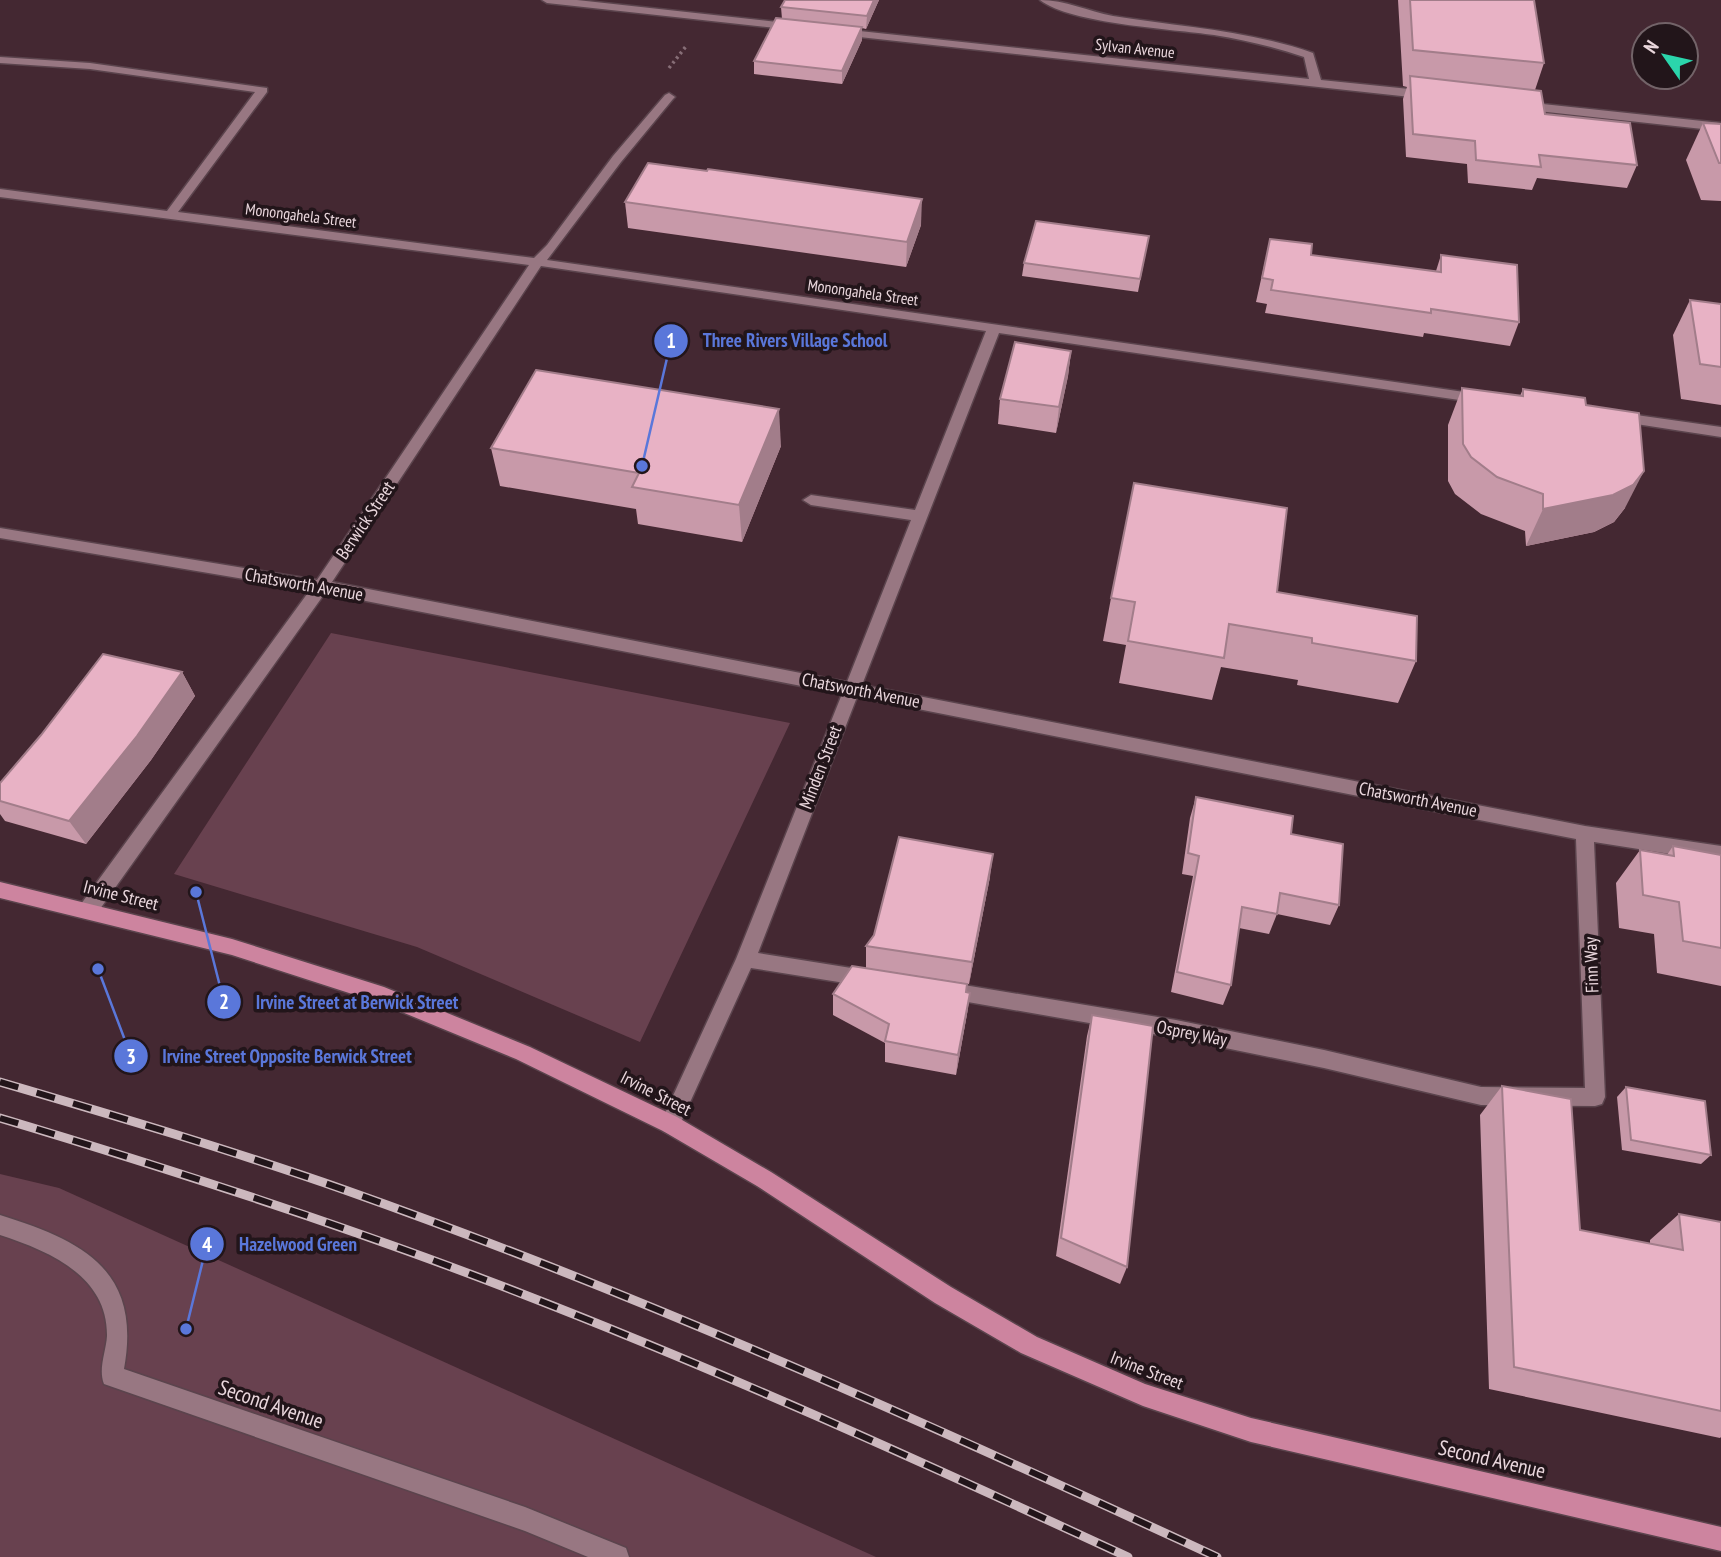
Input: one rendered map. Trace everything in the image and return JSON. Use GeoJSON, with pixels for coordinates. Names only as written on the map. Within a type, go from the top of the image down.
{"type":"FeatureCollection","features":[{"type":"Feature","properties":{"kind":"main road","name":"Irvine Street"},"geometry":{"type":"LineString","coordinates":[[0,890],[232,947],[384,996],[523,1053],[670,1124],[764,1178],[943,1294],[1029,1345],[1143,1395],[1251,1430]]}},
{"type":"Feature","properties":{"kind":"main road","name":"Second Avenue"},"geometry":{"type":"LineString","coordinates":[[1251,1430],[1721,1539]]}},
{"type":"Feature","properties":{"kind":"street"},"geometry":{"type":"LineString","coordinates":[[547,0],[805,28]]}},
{"type":"Feature","properties":{"kind":"street"},"geometry":{"type":"LineString","coordinates":[[1045,0],[1088,14],[1279,43],[1309,55],[1316,83]]}},
{"type":"Feature","properties":{"kind":"street","name":"Sylvan Avenue"},"geometry":{"type":"LineString","coordinates":[[832,31],[1437,96]]}},
{"type":"Feature","properties":{"kind":"street"},"geometry":{"type":"LineString","coordinates":[[0,60],[90,66],[263,90],[169,216]]}},
{"type":"Feature","properties":{"kind":"street","name":"Berwick Street"},"geometry":{"type":"LineString","coordinates":[[88,910],[321,586],[537,262],[552,248],[617,159],[669,97]]}},
{"type":"Feature","properties":{"kind":"street"},"geometry":{"type":"LineString","coordinates":[[1505,104],[1721,127]]}},
{"type":"Feature","properties":{"kind":"street","name":"Monongahela Street"},"geometry":{"type":"LineString","coordinates":[[0,193],[537,262],[1502,401]]}},
{"type":"Feature","properties":{"kind":"street","name":"Minden Street"},"geometry":{"type":"LineString","coordinates":[[670,1124],[746,959],[918,516],[994,329]]}},
{"type":"Feature","properties":{"kind":"street"},"geometry":{"type":"LineString","coordinates":[[1598,415],[1721,432]]}},
{"type":"Feature","properties":{"kind":"street"},"geometry":{"type":"LineString","coordinates":[[811,500],[918,516]]}},
{"type":"Feature","properties":{"kind":"street","name":"Chatsworth Avenue"},"geometry":{"type":"LineString","coordinates":[[0,533],[321,586],[851,687],[1585,832],[1721,854]]}},
{"type":"Feature","properties":{"kind":"street","name":"Finn Way"},"geometry":{"type":"LineString","coordinates":[[1585,832],[1595,1097]]}},
{"type":"Feature","properties":{"kind":"street"},"geometry":{"type":"LineString","coordinates":[[746,959],[894,983]]}},
{"type":"Feature","properties":{"kind":"street","name":"Osprey Way"},"geometry":{"type":"LineString","coordinates":[[921,987],[1176,1029],[1324,1059],[1481,1096],[1595,1097]]}},
{"type":"Feature","properties":{"kind":"street","name":"Second Avenue"},"geometry":{"type":"LineString","coordinates":[[0,1225],[28,1233],[73,1255],[108,1287],[119,1331],[112,1377],[525,1519],[617,1557]]}},
{"type":"Feature","properties":{"kind":"shaded area"},"geometry":{"type":"Polygon","coordinates":[[[331,633],[790,723],[640,1042],[417,947],[174,874],[331,633]]]}},
{"type":"Feature","properties":{"kind":"shaded area"},"geometry":{"type":"Polygon","coordinates":[[[0,1174],[59,1188],[876,1557],[0,1557],[0,1174]]]}},
{"type":"Feature","properties":{"kind":"building"},"geometry":{"type":"Polygon","coordinates":[[[785,0],[874,0],[867,16],[781,7],[785,0]]]}},
{"type":"Feature","properties":{"kind":"building"},"geometry":{"type":"Polygon","coordinates":[[[1410,0],[1534,0],[1544,63],[1413,50],[1410,0]]]}},
{"type":"Feature","properties":{"kind":"building"},"geometry":{"type":"Polygon","coordinates":[[[776,18],[862,27],[842,71],[754,61],[776,18]]]}},
{"type":"Feature","properties":{"kind":"building"},"geometry":{"type":"Polygon","coordinates":[[[1410,76],[1541,91],[1545,114],[1630,123],[1637,165],[1539,155],[1541,167],[1476,160],[1475,141],[1413,134],[1410,76]]]}},
{"type":"Feature","properties":{"kind":"building"},"geometry":{"type":"Polygon","coordinates":[[[1703,123],[1721,124],[1721,163],[1719,163],[1703,123]]]}},
{"type":"Feature","properties":{"kind":"building"},"geometry":{"type":"Polygon","coordinates":[[[648,163],[922,199],[907,242],[625,202],[648,163]]]}},
{"type":"Feature","properties":{"kind":"building"},"geometry":{"type":"Polygon","coordinates":[[[1036,221],[1149,236],[1140,279],[1024,263],[1036,221]]]}},
{"type":"Feature","properties":{"kind":"building"},"geometry":{"type":"Polygon","coordinates":[[[1270,239],[1312,244],[1311,255],[1441,272],[1441,255],[1517,265],[1519,322],[1431,309],[1431,313],[1271,290],[1273,280],[1262,278],[1270,239]]]}},
{"type":"Feature","properties":{"kind":"building"},"geometry":{"type":"Polygon","coordinates":[[[1690,300],[1721,304],[1721,367],[1700,364],[1690,300]]]}},
{"type":"Feature","properties":{"kind":"building"},"geometry":{"type":"Polygon","coordinates":[[[1015,342],[1071,351],[1059,407],[1000,399],[1015,342]]]}},
{"type":"Feature","properties":{"kind":"building"},"geometry":{"type":"Polygon","coordinates":[[[536,370],[779,409],[739,505],[632,487],[639,473],[491,448],[536,370]]]}},
{"type":"Feature","properties":{"kind":"building"},"geometry":{"type":"Polygon","coordinates":[[[1462,388],[1523,396],[1523,389],[1585,398],[1586,405],[1639,413],[1644,471],[1633,485],[1613,495],[1543,509],[1543,494],[1497,477],[1471,457],[1463,444],[1462,388]]]}},
{"type":"Feature","properties":{"kind":"building"},"geometry":{"type":"Polygon","coordinates":[[[1134,483],[1287,508],[1277,592],[1417,616],[1416,661],[1312,643],[1312,638],[1229,624],[1224,658],[1128,641],[1135,602],[1111,598],[1134,483]]]}},
{"type":"Feature","properties":{"kind":"building"},"geometry":{"type":"Polygon","coordinates":[[[103,654],[182,672],[137,736],[69,821],[0,801],[0,783],[103,654]]]}},
{"type":"Feature","properties":{"kind":"building"},"geometry":{"type":"Polygon","coordinates":[[[1196,797],[1293,816],[1291,834],[1343,844],[1339,905],[1280,893],[1277,914],[1242,907],[1231,985],[1177,972],[1199,856],[1188,853],[1196,797]]]}},
{"type":"Feature","properties":{"kind":"building"},"geometry":{"type":"Polygon","coordinates":[[[899,837],[993,854],[972,962],[866,946],[874,935],[899,837]]]}},
{"type":"Feature","properties":{"kind":"building"},"geometry":{"type":"Polygon","coordinates":[[[1673,846],[1721,855],[1721,948],[1683,941],[1679,902],[1643,895],[1640,850],[1674,856],[1673,846]]]}},
{"type":"Feature","properties":{"kind":"building"},"geometry":{"type":"Polygon","coordinates":[[[852,966],[967,984],[966,992],[970,993],[958,1055],[885,1041],[889,1024],[833,994],[852,966]]]}},
{"type":"Feature","properties":{"kind":"building"},"geometry":{"type":"Polygon","coordinates":[[[1092,1015],[1153,1026],[1127,1267],[1061,1238],[1092,1015]]]}},
{"type":"Feature","properties":{"kind":"building"},"geometry":{"type":"Polygon","coordinates":[[[1502,1086],[1571,1099],[1580,1230],[1683,1250],[1679,1214],[1721,1222],[1721,1411],[1514,1367],[1502,1086]]]}},
{"type":"Feature","properties":{"kind":"building"},"geometry":{"type":"Polygon","coordinates":[[[1626,1087],[1705,1101],[1711,1155],[1631,1140],[1626,1087]]]}},
{"type":"Feature","properties":{"kind":"railway"},"geometry":{"type":"LineString","coordinates":[[0,1082],[302,1175],[567,1273],[786,1363],[1217,1557]]}},
{"type":"Feature","properties":{"kind":"railway"},"geometry":{"type":"LineString","coordinates":[[0,1118],[264,1201],[525,1295],[753,1388],[1128,1557]]}},
{"type":"Feature","properties":{"kind":"place","name":"Three Rivers Village School"},"geometry":{"type":"Point","coordinates":[642,466]}},
{"type":"Feature","properties":{"kind":"place","name":"Irvine Street at Berwick Street"},"geometry":{"type":"Point","coordinates":[196,892]}},
{"type":"Feature","properties":{"kind":"place","name":"Irvine Street Opposite Berwick Street"},"geometry":{"type":"Point","coordinates":[98,969]}},
{"type":"Feature","properties":{"kind":"place","name":"Hazelwood Green"},"geometry":{"type":"Point","coordinates":[186,1329]}}]}
